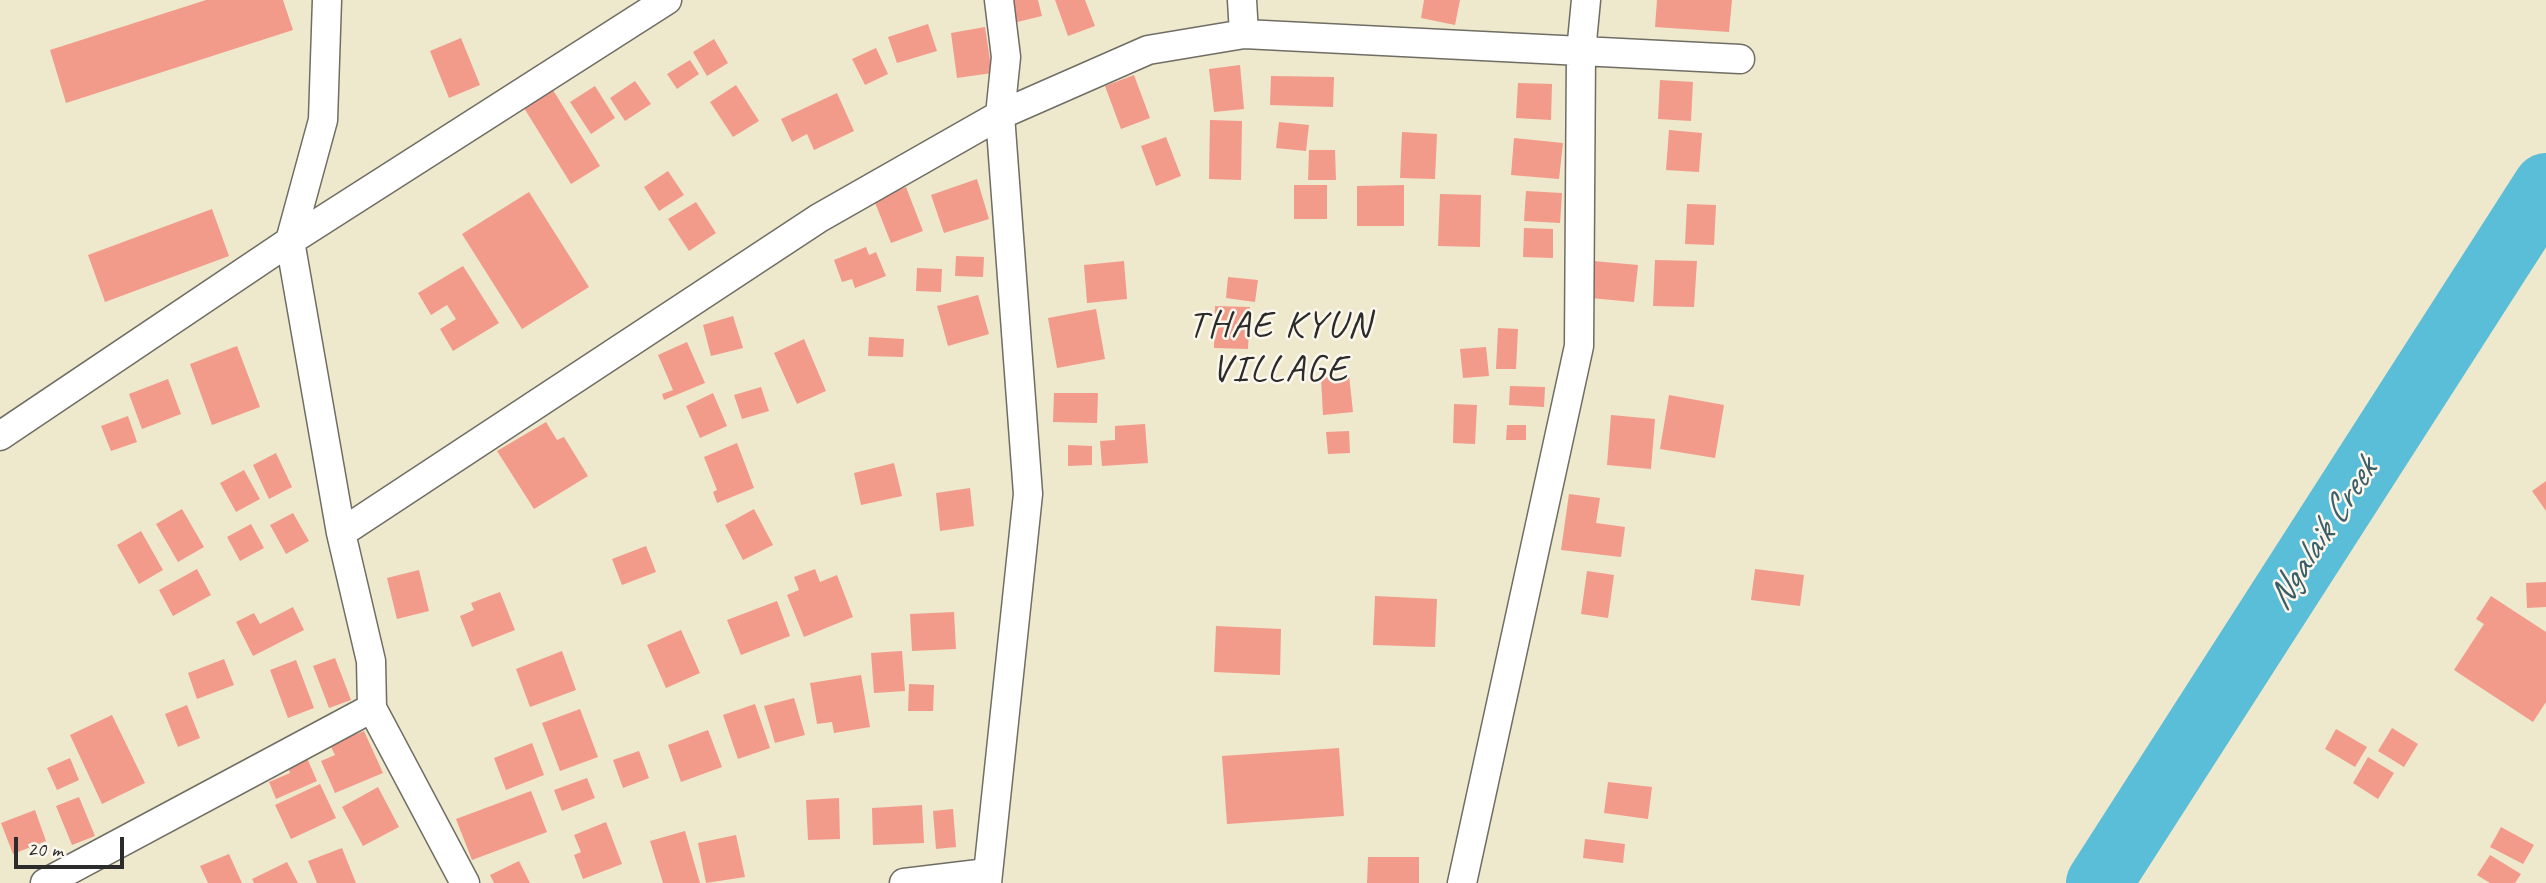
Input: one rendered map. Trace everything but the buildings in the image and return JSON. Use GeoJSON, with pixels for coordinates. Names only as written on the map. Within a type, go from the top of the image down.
{"type":"FeatureCollection","features":[{"type":"Feature","properties":{"kind":"street"},"geometry":{"type":"LineString","coordinates":[[327,0],[323,120],[290,241],[341,533],[371,661],[372,708],[465,883]]}},
{"type":"Feature","properties":{"kind":"street"},"geometry":{"type":"LineString","coordinates":[[0,436],[290,241],[667,0]]}},
{"type":"Feature","properties":{"kind":"street"},"geometry":{"type":"LineString","coordinates":[[904,883],[987,878],[1028,494],[1000,116],[1006,57],[999,0]]}},
{"type":"Feature","properties":{"kind":"street"},"geometry":{"type":"LineString","coordinates":[[1242,0],[1244,34]]}},
{"type":"Feature","properties":{"kind":"street"},"geometry":{"type":"LineString","coordinates":[[1462,883],[1579,346],[1581,52],[1586,0]]}},
{"type":"Feature","properties":{"kind":"street"},"geometry":{"type":"LineString","coordinates":[[341,533],[819,218],[1000,116],[1149,50],[1244,34],[1741,59]]}},
{"type":"Feature","properties":{"kind":"street"},"geometry":{"type":"LineString","coordinates":[[45,883],[372,708]]}},
{"type":"Feature","properties":{"kind":"waterway","name":"Ngalaik Creek"},"geometry":{"type":"LineString","coordinates":[[2099,883],[2546,186]]}},
{"type":"Feature","properties":{"kind":"district","name":"THAE KYUN VILLAGE"},"geometry":{"type":"Point","coordinates":[1280,348]}}]}
